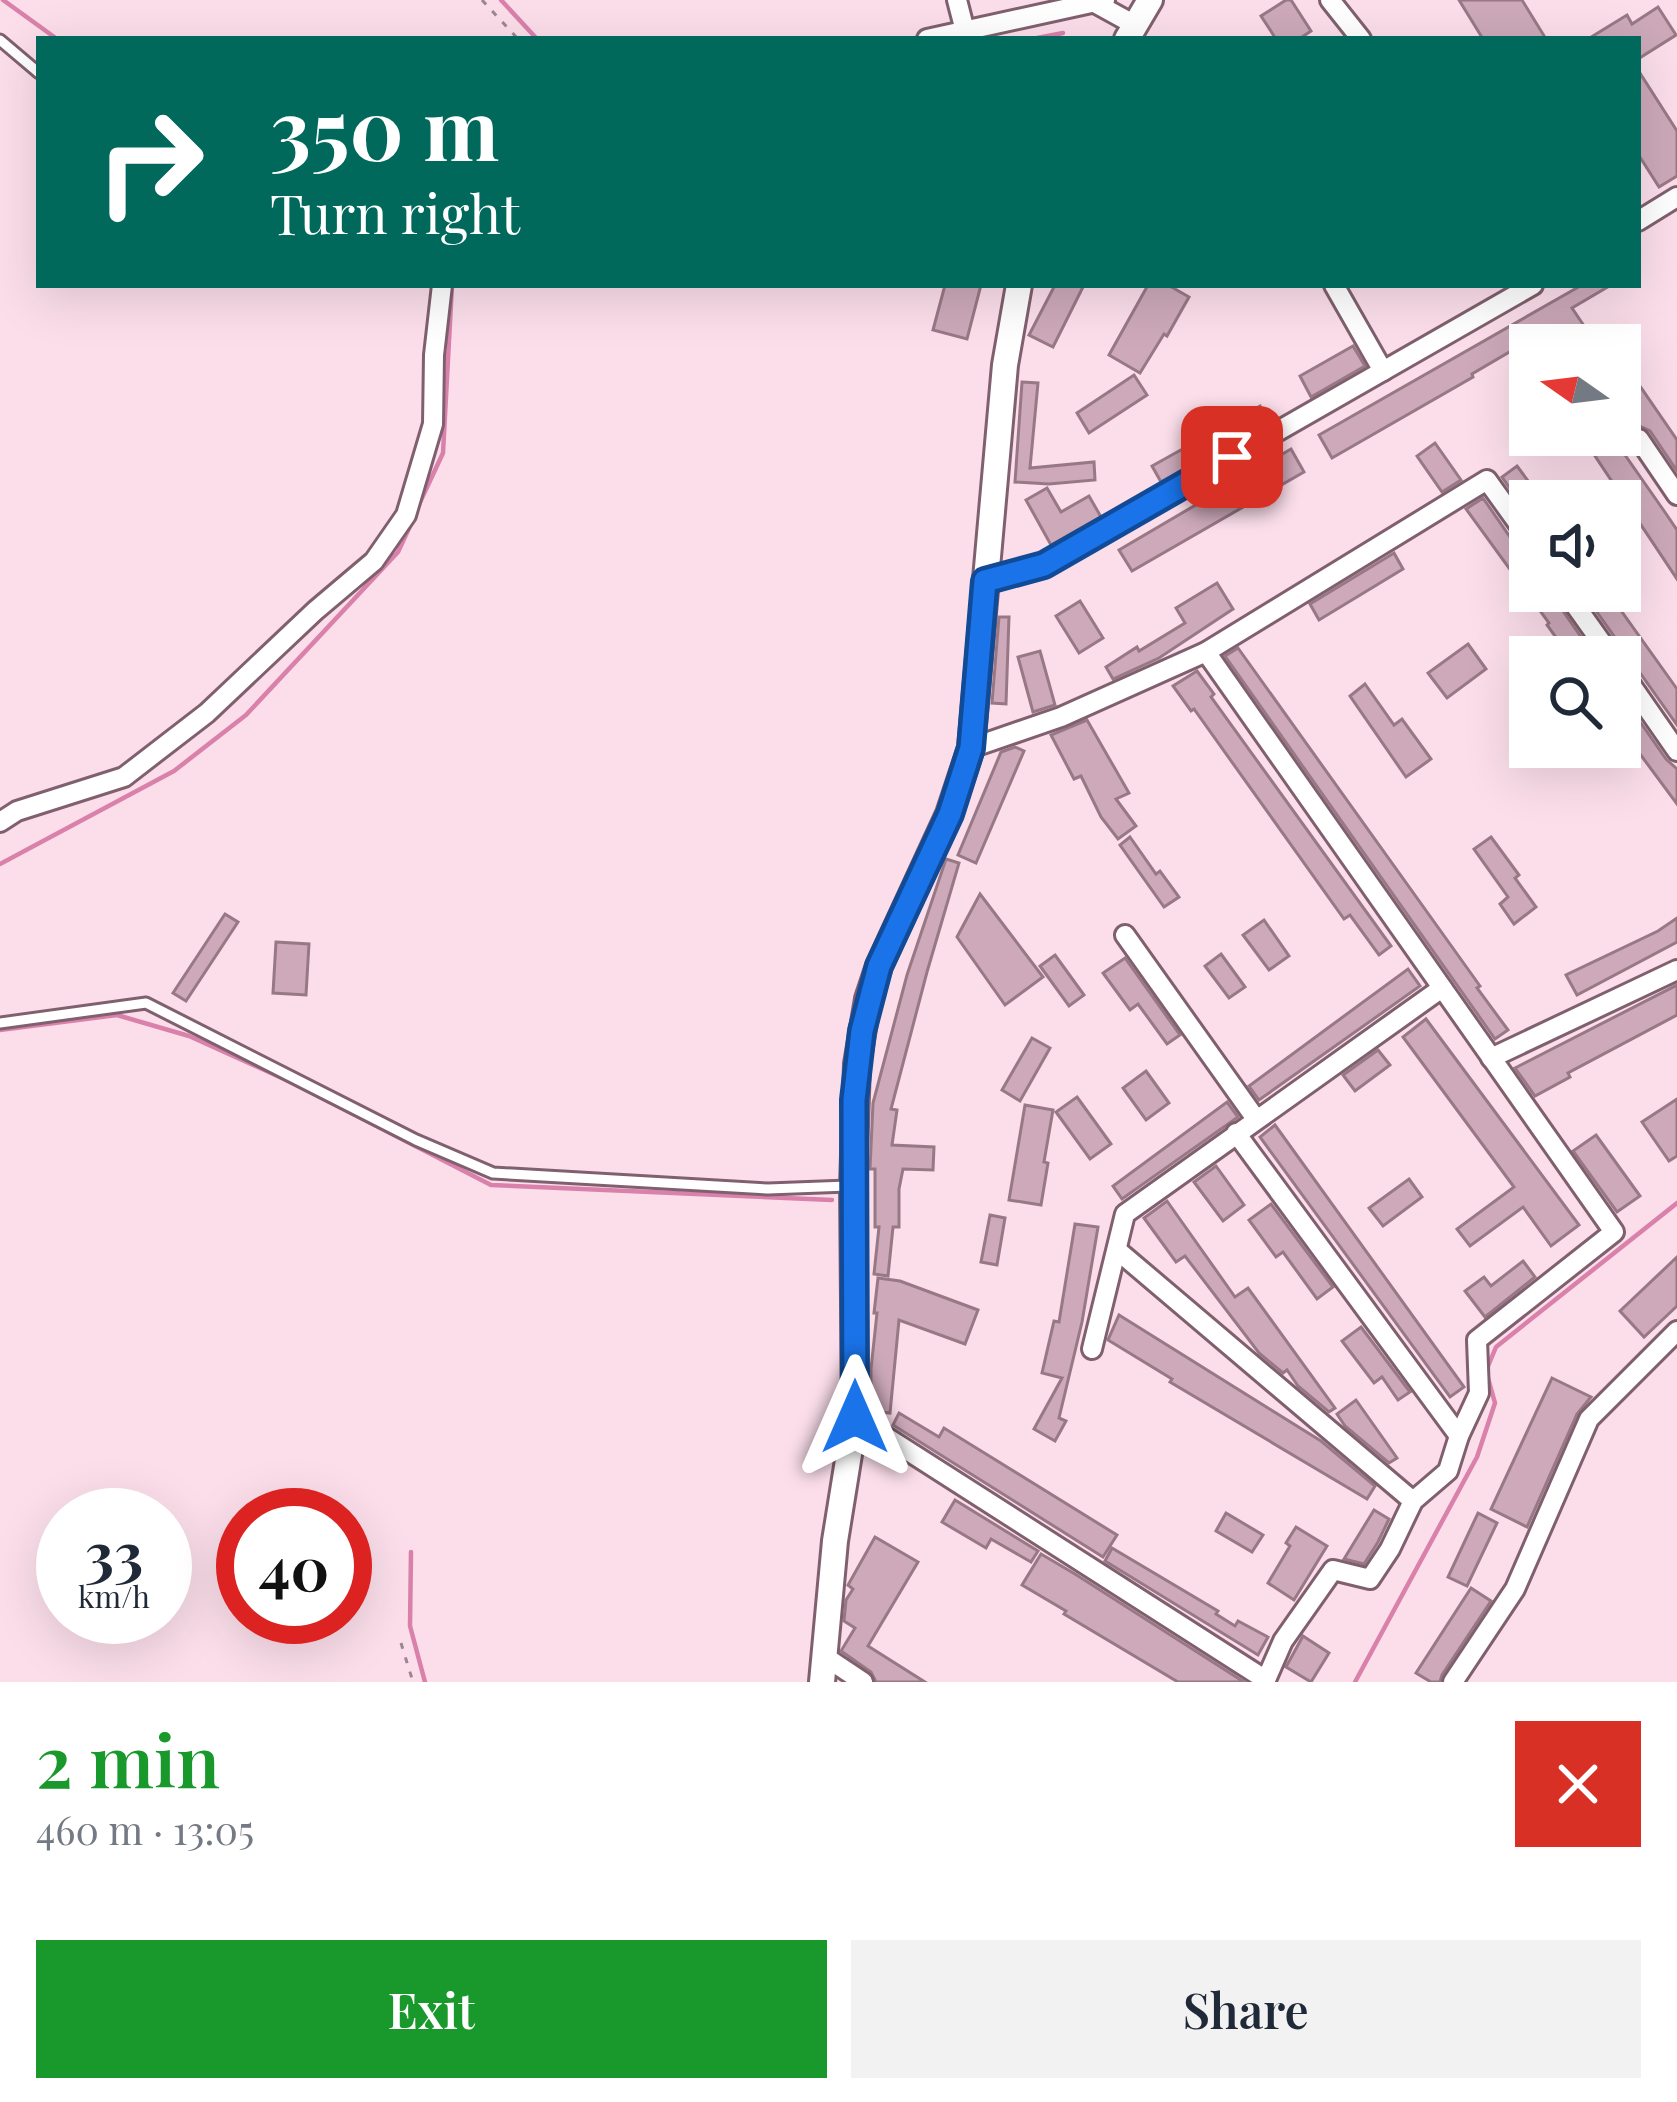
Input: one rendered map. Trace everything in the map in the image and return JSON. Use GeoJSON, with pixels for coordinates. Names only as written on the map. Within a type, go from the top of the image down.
{"type":"FeatureCollection","features":[{"type":"Feature","properties":{"kind":"street"},"geometry":{"type":"LineString","coordinates":[[956,0],[965,31]]}},
{"type":"Feature","properties":{"kind":"street"},"geometry":{"type":"LineString","coordinates":[[941,36],[1100,2],[1131,32],[1150,0]]}},
{"type":"Feature","properties":{"kind":"street"},"geometry":{"type":"LineString","coordinates":[[1330,0],[1358,36]]}},
{"type":"Feature","properties":{"kind":"street"},"geometry":{"type":"LineString","coordinates":[[1641,219],[1677,197]]}},
{"type":"Feature","properties":{"kind":"street"},"geometry":{"type":"LineString","coordinates":[[0,822],[17,811],[124,777],[207,713],[374,560],[406,515],[433,424],[442,288]]}},
{"type":"Feature","properties":{"kind":"street"},"geometry":{"type":"LineString","coordinates":[[863,1682],[823,1669],[835,1540],[855,1417],[856,1082],[868,999],[879,966],[950,814],[971,748],[1005,364],[1018,288]]}},
{"type":"Feature","properties":{"kind":"street"},"geometry":{"type":"LineString","coordinates":[[1336,288],[1383,371]]}},
{"type":"Feature","properties":{"kind":"street"},"geometry":{"type":"LineString","coordinates":[[985,581],[1044,565],[1526,288]]}},
{"type":"Feature","properties":{"kind":"street"},"geometry":{"type":"LineString","coordinates":[[1641,441],[1677,495]]}},
{"type":"Feature","properties":{"kind":"street"},"geometry":{"type":"LineString","coordinates":[[971,748],[1060,717],[1206,652],[1487,480],[1509,511]]}},
{"type":"Feature","properties":{"kind":"street"},"geometry":{"type":"LineString","coordinates":[[855,1417],[1265,1681],[1283,1641],[1333,1570],[1370,1579],[1413,1501],[1448,1471],[1479,1393],[1477,1340],[1614,1232],[1206,652]]}},
{"type":"Feature","properties":{"kind":"street"},"geometry":{"type":"LineString","coordinates":[[1641,699],[1677,751]]}},
{"type":"Feature","properties":{"kind":"street"},"geometry":{"type":"LineString","coordinates":[[1125,935],[1256,1119]]}},
{"type":"Feature","properties":{"kind":"street"},"geometry":{"type":"LineString","coordinates":[[1491,1058],[1677,970]]}},
{"type":"Feature","properties":{"kind":"street"},"geometry":{"type":"LineString","coordinates":[[1092,1349],[1125,1214],[1442,988]]}},
{"type":"Feature","properties":{"kind":"street"},"geometry":{"type":"LineString","coordinates":[[1236,1133],[1459,1436]]}},
{"type":"Feature","properties":{"kind":"street"},"geometry":{"type":"LineString","coordinates":[[1118,1250],[1413,1501]]}},
{"type":"Feature","properties":{"kind":"street"},"geometry":{"type":"LineString","coordinates":[[1453,1682],[1515,1589],[1589,1419],[1677,1330]]}},
{"type":"Feature","properties":{"kind":"lane"},"geometry":{"type":"LineString","coordinates":[[0,40],[36,70]]}},
{"type":"Feature","properties":{"kind":"lane"},"geometry":{"type":"LineString","coordinates":[[0,1023],[146,1003],[416,1140],[493,1173],[768,1189],[854,1186]]}},
{"type":"Feature","properties":{"kind":"path"},"geometry":{"type":"LineString","coordinates":[[482,0],[515,36]]}},
{"type":"Feature","properties":{"kind":"path"},"geometry":{"type":"LineString","coordinates":[[401,1643],[413,1682]]}},
{"type":"Feature","properties":{"kind":"building"},"geometry":{"type":"Polygon","coordinates":[[[1291,0],[1311,31],[1304,36],[1274,36],[1261,16],[1291,0]]]}},
{"type":"Feature","properties":{"kind":"building"},"geometry":{"type":"Polygon","coordinates":[[[1459,0],[1522,0],[1544,36],[1481,36],[1459,0]]]}},
{"type":"Feature","properties":{"kind":"building"},"geometry":{"type":"Polygon","coordinates":[[[1658,7],[1676,35],[1641,57],[1641,36],[1593,36],[1627,15],[1632,24],[1658,7]]]}},
{"type":"Feature","properties":{"kind":"building"},"geometry":{"type":"Polygon","coordinates":[[[1641,75],[1677,131],[1677,176],[1659,187],[1641,159],[1641,75]]]}},
{"type":"Feature","properties":{"kind":"building"},"geometry":{"type":"Polygon","coordinates":[[[944,288],[980,288],[967,339],[933,330],[944,288]]]}},
{"type":"Feature","properties":{"kind":"building"},"geometry":{"type":"Polygon","coordinates":[[[1053,288],[1082,288],[1053,347],[1029,335],[1053,288]]]}},
{"type":"Feature","properties":{"kind":"building"},"geometry":{"type":"Polygon","coordinates":[[[1146,288],[1173,288],[1189,297],[1140,373],[1109,355],[1146,288]]]}},
{"type":"Feature","properties":{"kind":"building"},"geometry":{"type":"Polygon","coordinates":[[[1577,288],[1606,288],[1572,308],[1583,324],[1514,324],[1577,288]]]}},
{"type":"Feature","properties":{"kind":"building"},"geometry":{"type":"Polygon","coordinates":[[[1509,327],[1509,352],[1332,458],[1319,435],[1509,327]]]}},
{"type":"Feature","properties":{"kind":"building"},"geometry":{"type":"Polygon","coordinates":[[[1353,346],[1365,366],[1311,397],[1300,376],[1353,346]]]}},
{"type":"Feature","properties":{"kind":"building"},"geometry":{"type":"Polygon","coordinates":[[[1134,375],[1147,395],[1089,433],[1077,413],[1134,375]]]}},
{"type":"Feature","properties":{"kind":"building"},"geometry":{"type":"Polygon","coordinates":[[[1022,382],[1038,383],[1030,468],[1094,462],[1095,480],[1015,482],[1022,382]]]}},
{"type":"Feature","properties":{"kind":"building"},"geometry":{"type":"Polygon","coordinates":[[[1641,388],[1677,440],[1677,471],[1650,431],[1641,426],[1641,388]]]}},
{"type":"Feature","properties":{"kind":"building"},"geometry":{"type":"Polygon","coordinates":[[[1260,406],[1268,421],[1161,482],[1152,466],[1260,406]]]}},
{"type":"Feature","properties":{"kind":"building"},"geometry":{"type":"Polygon","coordinates":[[[1435,443],[1461,480],[1442,492],[1417,456],[1435,443]]]}},
{"type":"Feature","properties":{"kind":"building"},"geometry":{"type":"Polygon","coordinates":[[[1291,449],[1304,472],[1132,571],[1119,550],[1291,449]]]}},
{"type":"Feature","properties":{"kind":"building"},"geometry":{"type":"Polygon","coordinates":[[[1595,456],[1626,456],[1677,530],[1677,579],[1641,525],[1641,480],[1611,480],[1595,456]]]}},
{"type":"Feature","properties":{"kind":"building"},"geometry":{"type":"Polygon","coordinates":[[[1517,466],[1527,480],[1509,480],[1509,487],[1502,477],[1517,466]]]}},
{"type":"Feature","properties":{"kind":"building"},"geometry":{"type":"Polygon","coordinates":[[[1047,488],[1061,512],[1089,496],[1101,517],[1051,545],[1026,500],[1047,488]]]}},
{"type":"Feature","properties":{"kind":"building"},"geometry":{"type":"Polygon","coordinates":[[[1483,498],[1509,536],[1509,568],[1466,509],[1483,498]]]}},
{"type":"Feature","properties":{"kind":"building"},"geometry":{"type":"Polygon","coordinates":[[[1394,553],[1403,569],[1319,620],[1310,604],[1394,553]]]}},
{"type":"Feature","properties":{"kind":"building"},"geometry":{"type":"Polygon","coordinates":[[[1217,583],[1233,609],[1159,658],[1113,679],[1106,667],[1185,623],[1176,608],[1217,583]]]}},
{"type":"Feature","properties":{"kind":"building"},"geometry":{"type":"Polygon","coordinates":[[[1080,601],[1103,638],[1079,653],[1056,616],[1080,601]]]}},
{"type":"Feature","properties":{"kind":"building"},"geometry":{"type":"Polygon","coordinates":[[[1541,612],[1564,612],[1580,636],[1555,636],[1541,612]]]}},
{"type":"Feature","properties":{"kind":"building"},"geometry":{"type":"Polygon","coordinates":[[[1597,612],[1622,612],[1639,636],[1614,636],[1597,612]]]}},
{"type":"Feature","properties":{"kind":"building"},"geometry":{"type":"Polygon","coordinates":[[[999,617],[1009,617],[1006,704],[992,703],[999,617]]]}},
{"type":"Feature","properties":{"kind":"building"},"geometry":{"type":"Polygon","coordinates":[[[1641,639],[1677,689],[1677,725],[1641,674],[1641,639]]]}},
{"type":"Feature","properties":{"kind":"building"},"geometry":{"type":"Polygon","coordinates":[[[1468,644],[1486,669],[1447,698],[1428,673],[1468,644]]]}},
{"type":"Feature","properties":{"kind":"building"},"geometry":{"type":"Polygon","coordinates":[[[1238,648],[1480,986],[1477,988],[1508,1030],[1495,1039],[1225,656],[1238,648]]]}},
{"type":"Feature","properties":{"kind":"building"},"geometry":{"type":"Polygon","coordinates":[[[1040,651],[1055,705],[1033,712],[1018,657],[1040,651]]]}},
{"type":"Feature","properties":{"kind":"building"},"geometry":{"type":"Polygon","coordinates":[[[1197,671],[1391,946],[1379,955],[1350,915],[1344,919],[1173,686],[1197,671]]]}},
{"type":"Feature","properties":{"kind":"building"},"geometry":{"type":"Polygon","coordinates":[[[1365,684],[1394,725],[1402,719],[1431,759],[1406,777],[1350,696],[1365,684]]]}},
{"type":"Feature","properties":{"kind":"building"},"geometry":{"type":"Polygon","coordinates":[[[1087,720],[1129,793],[1116,799],[1136,826],[1118,839],[1081,776],[1074,779],[1051,735],[1087,720]]]}},
{"type":"Feature","properties":{"kind":"building"},"geometry":{"type":"Polygon","coordinates":[[[1641,723],[1677,769],[1677,804],[1641,755],[1641,723]]]}},
{"type":"Feature","properties":{"kind":"building"},"geometry":{"type":"Polygon","coordinates":[[[1015,747],[1024,751],[976,863],[958,855],[1001,752],[1015,747]]]}},
{"type":"Feature","properties":{"kind":"building"},"geometry":{"type":"Polygon","coordinates":[[[1130,837],[1179,897],[1164,907],[1120,845],[1130,837]]]}},
{"type":"Feature","properties":{"kind":"building"},"geometry":{"type":"Polygon","coordinates":[[[1491,837],[1536,907],[1514,924],[1500,904],[1508,897],[1474,849],[1491,837]]]}},
{"type":"Feature","properties":{"kind":"building"},"geometry":{"type":"Polygon","coordinates":[[[946,859],[959,863],[891,1109],[897,1110],[892,1145],[934,1147],[933,1170],[903,1169],[899,1227],[893,1227],[888,1276],[874,1274],[879,1227],[875,1227],[875,1169],[870,1169],[873,1103],[907,975],[946,859]]]}},
{"type":"Feature","properties":{"kind":"building"},"geometry":{"type":"Polygon","coordinates":[[[980,894],[1043,977],[1005,1005],[957,937],[980,894]]]}},
{"type":"Feature","properties":{"kind":"building"},"geometry":{"type":"Polygon","coordinates":[[[225,914],[238,922],[186,1001],[173,993],[225,914]]]}},
{"type":"Feature","properties":{"kind":"building"},"geometry":{"type":"Polygon","coordinates":[[[1677,918],[1677,942],[1577,995],[1566,975],[1677,918]]]}},
{"type":"Feature","properties":{"kind":"building"},"geometry":{"type":"Polygon","coordinates":[[[1264,920],[1289,956],[1269,970],[1243,935],[1264,920]]]}},
{"type":"Feature","properties":{"kind":"building"},"geometry":{"type":"Polygon","coordinates":[[[276,942],[309,944],[306,995],[273,993],[276,942]]]}},
{"type":"Feature","properties":{"kind":"building"},"geometry":{"type":"Polygon","coordinates":[[[1221,954],[1245,987],[1229,998],[1205,966],[1221,954]]]}},
{"type":"Feature","properties":{"kind":"building"},"geometry":{"type":"Polygon","coordinates":[[[1055,955],[1084,995],[1069,1006],[1040,966],[1055,955]]]}},
{"type":"Feature","properties":{"kind":"building"},"geometry":{"type":"Polygon","coordinates":[[[1125,958],[1180,1035],[1167,1044],[1138,1004],[1130,1010],[1103,973],[1125,958]]]}},
{"type":"Feature","properties":{"kind":"building"},"geometry":{"type":"Polygon","coordinates":[[[1408,969],[1420,986],[1259,1100],[1249,1086],[1408,969]]]}},
{"type":"Feature","properties":{"kind":"building"},"geometry":{"type":"Polygon","coordinates":[[[1677,985],[1677,1015],[1568,1073],[1570,1077],[1535,1096],[1515,1068],[1677,985]]]}},
{"type":"Feature","properties":{"kind":"building"},"geometry":{"type":"Polygon","coordinates":[[[1426,1019],[1579,1225],[1551,1246],[1523,1207],[1470,1246],[1457,1229],[1514,1187],[1403,1037],[1426,1019]]]}},
{"type":"Feature","properties":{"kind":"building"},"geometry":{"type":"Polygon","coordinates":[[[1032,1038],[1050,1048],[1020,1101],[1002,1090],[1032,1038]]]}},
{"type":"Feature","properties":{"kind":"building"},"geometry":{"type":"Polygon","coordinates":[[[1378,1050],[1390,1065],[1355,1091],[1343,1075],[1378,1050]]]}},
{"type":"Feature","properties":{"kind":"building"},"geometry":{"type":"Polygon","coordinates":[[[1146,1071],[1169,1103],[1146,1120],[1123,1088],[1146,1071]]]}},
{"type":"Feature","properties":{"kind":"building"},"geometry":{"type":"Polygon","coordinates":[[[1077,1097],[1111,1144],[1090,1159],[1056,1112],[1077,1097]]]}},
{"type":"Feature","properties":{"kind":"building"},"geometry":{"type":"Polygon","coordinates":[[[1677,1099],[1677,1156],[1669,1161],[1642,1122],[1677,1099]]]}},
{"type":"Feature","properties":{"kind":"building"},"geometry":{"type":"Polygon","coordinates":[[[1227,1102],[1238,1117],[1122,1199],[1113,1186],[1227,1102]]]}},
{"type":"Feature","properties":{"kind":"building"},"geometry":{"type":"Polygon","coordinates":[[[1025,1105],[1053,1110],[1041,1205],[1009,1200],[1025,1105]]]}},
{"type":"Feature","properties":{"kind":"building"},"geometry":{"type":"Polygon","coordinates":[[[1275,1125],[1464,1387],[1450,1397],[1260,1137],[1275,1125]]]}},
{"type":"Feature","properties":{"kind":"building"},"geometry":{"type":"Polygon","coordinates":[[[1596,1135],[1640,1196],[1617,1212],[1573,1151],[1596,1135]]]}},
{"type":"Feature","properties":{"kind":"building"},"geometry":{"type":"Polygon","coordinates":[[[1216,1166],[1244,1205],[1223,1221],[1194,1182],[1216,1166]]]}},
{"type":"Feature","properties":{"kind":"building"},"geometry":{"type":"Polygon","coordinates":[[[1409,1179],[1422,1197],[1383,1226],[1369,1208],[1409,1179]]]}},
{"type":"Feature","properties":{"kind":"building"},"geometry":{"type":"Polygon","coordinates":[[[1167,1201],[1235,1297],[1248,1288],[1335,1408],[1329,1412],[1287,1370],[1283,1373],[1259,1353],[1185,1256],[1176,1262],[1144,1218],[1167,1201]]]}},
{"type":"Feature","properties":{"kind":"building"},"geometry":{"type":"Polygon","coordinates":[[[1271,1204],[1333,1287],[1317,1299],[1283,1252],[1276,1257],[1249,1220],[1271,1204]]]}},
{"type":"Feature","properties":{"kind":"building"},"geometry":{"type":"Polygon","coordinates":[[[990,1215],[1005,1218],[997,1265],[981,1262],[990,1215]]]}},
{"type":"Feature","properties":{"kind":"building"},"geometry":{"type":"Polygon","coordinates":[[[1075,1224],[1098,1227],[1059,1418],[1066,1421],[1055,1441],[1034,1429],[1062,1378],[1042,1373],[1054,1321],[1059,1322],[1075,1224]]]}},
{"type":"Feature","properties":{"kind":"building"},"geometry":{"type":"Polygon","coordinates":[[[1677,1257],[1677,1306],[1644,1337],[1620,1311],[1677,1257]]]}},
{"type":"Feature","properties":{"kind":"building"},"geometry":{"type":"Polygon","coordinates":[[[1523,1261],[1535,1277],[1485,1317],[1465,1291],[1484,1277],[1491,1286],[1523,1261]]]}},
{"type":"Feature","properties":{"kind":"building"},"geometry":{"type":"Polygon","coordinates":[[[878,1278],[900,1281],[978,1310],[965,1344],[899,1320],[890,1413],[871,1411],[878,1278]]]}},
{"type":"Feature","properties":{"kind":"building"},"geometry":{"type":"Polygon","coordinates":[[[1119,1315],[1321,1441],[1375,1486],[1367,1499],[1108,1340],[1119,1315]]]}},
{"type":"Feature","properties":{"kind":"building"},"geometry":{"type":"Polygon","coordinates":[[[1361,1327],[1410,1392],[1398,1400],[1382,1377],[1374,1383],[1342,1341],[1361,1327]]]}},
{"type":"Feature","properties":{"kind":"building"},"geometry":{"type":"Polygon","coordinates":[[[1552,1378],[1591,1397],[1577,1414],[1527,1527],[1491,1509],[1552,1378]]]}},
{"type":"Feature","properties":{"kind":"building"},"geometry":{"type":"Polygon","coordinates":[[[1356,1400],[1397,1458],[1389,1463],[1337,1414],[1356,1400]]]}},
{"type":"Feature","properties":{"kind":"building"},"geometry":{"type":"Polygon","coordinates":[[[899,1413],[939,1437],[944,1428],[1117,1535],[1103,1557],[893,1425],[899,1413]]]}},
{"type":"Feature","properties":{"kind":"building"},"geometry":{"type":"Polygon","coordinates":[[[955,1500],[1038,1551],[1031,1562],[991,1539],[986,1548],[942,1522],[955,1500]]]}},
{"type":"Feature","properties":{"kind":"building"},"geometry":{"type":"Polygon","coordinates":[[[1374,1510],[1389,1519],[1378,1542],[1364,1564],[1344,1559],[1374,1510]]]}},
{"type":"Feature","properties":{"kind":"building"},"geometry":{"type":"Polygon","coordinates":[[[1226,1513],[1263,1535],[1252,1552],[1216,1531],[1226,1513]]]}},
{"type":"Feature","properties":{"kind":"building"},"geometry":{"type":"Polygon","coordinates":[[[1478,1513],[1497,1523],[1467,1586],[1448,1577],[1478,1513]]]}},
{"type":"Feature","properties":{"kind":"building"},"geometry":{"type":"Polygon","coordinates":[[[1296,1527],[1327,1546],[1294,1600],[1268,1583],[1296,1527]]]}},
{"type":"Feature","properties":{"kind":"building"},"geometry":{"type":"Polygon","coordinates":[[[875,1537],[918,1562],[868,1646],[925,1682],[876,1682],[871,1672],[841,1651],[855,1628],[844,1621],[846,1600],[853,1589],[848,1585],[875,1537]]]}},
{"type":"Feature","properties":{"kind":"building"},"geometry":{"type":"Polygon","coordinates":[[[1112,1548],[1235,1626],[1238,1621],[1268,1637],[1258,1655],[1105,1561],[1112,1548]]]}},
{"type":"Feature","properties":{"kind":"building"},"geometry":{"type":"Polygon","coordinates":[[[1041,1554],[1244,1682],[1178,1682],[1064,1614],[1066,1611],[1022,1585],[1041,1554]]]}},
{"type":"Feature","properties":{"kind":"building"},"geometry":{"type":"Polygon","coordinates":[[[1471,1588],[1491,1601],[1440,1682],[1431,1682],[1416,1673],[1471,1588]]]}},
{"type":"Feature","properties":{"kind":"building"},"geometry":{"type":"Polygon","coordinates":[[[1303,1636],[1329,1653],[1311,1682],[1286,1667],[1303,1636]]]}},
{"type":"Feature","properties":{"kind":"waterway"},"geometry":{"type":"LineString","coordinates":[[3,0],[53,36]]}},
{"type":"Feature","properties":{"kind":"waterway"},"geometry":{"type":"LineString","coordinates":[[501,0],[534,36]]}},
{"type":"Feature","properties":{"kind":"waterway"},"geometry":{"type":"LineString","coordinates":[[1048,36],[1063,33]]}},
{"type":"Feature","properties":{"kind":"waterway"},"geometry":{"type":"LineString","coordinates":[[415,513],[443,453],[452,288]]}},
{"type":"Feature","properties":{"kind":"waterway"},"geometry":{"type":"LineString","coordinates":[[0,864],[174,771],[246,715],[398,552],[411,524]]}},
{"type":"Feature","properties":{"kind":"waterway"},"geometry":{"type":"LineString","coordinates":[[0,1030],[117,1015],[189,1036],[293,1083],[491,1185],[832,1200]]}},
{"type":"Feature","properties":{"kind":"waterway"},"geometry":{"type":"LineString","coordinates":[[1355,1682],[1477,1457],[1495,1403],[1486,1371],[1496,1347],[1677,1203]]}},
{"type":"Feature","properties":{"kind":"waterway"},"geometry":{"type":"LineString","coordinates":[[411,1552],[410,1626],[425,1682]]}},
{"type":"Feature","properties":{"kind":"route"},"geometry":{"type":"LineString","coordinates":[[855,1417],[854,1100],[862,1031],[879,966],[962,781],[971,748],[985,581],[1044,565],[1232,457]]}}]}
